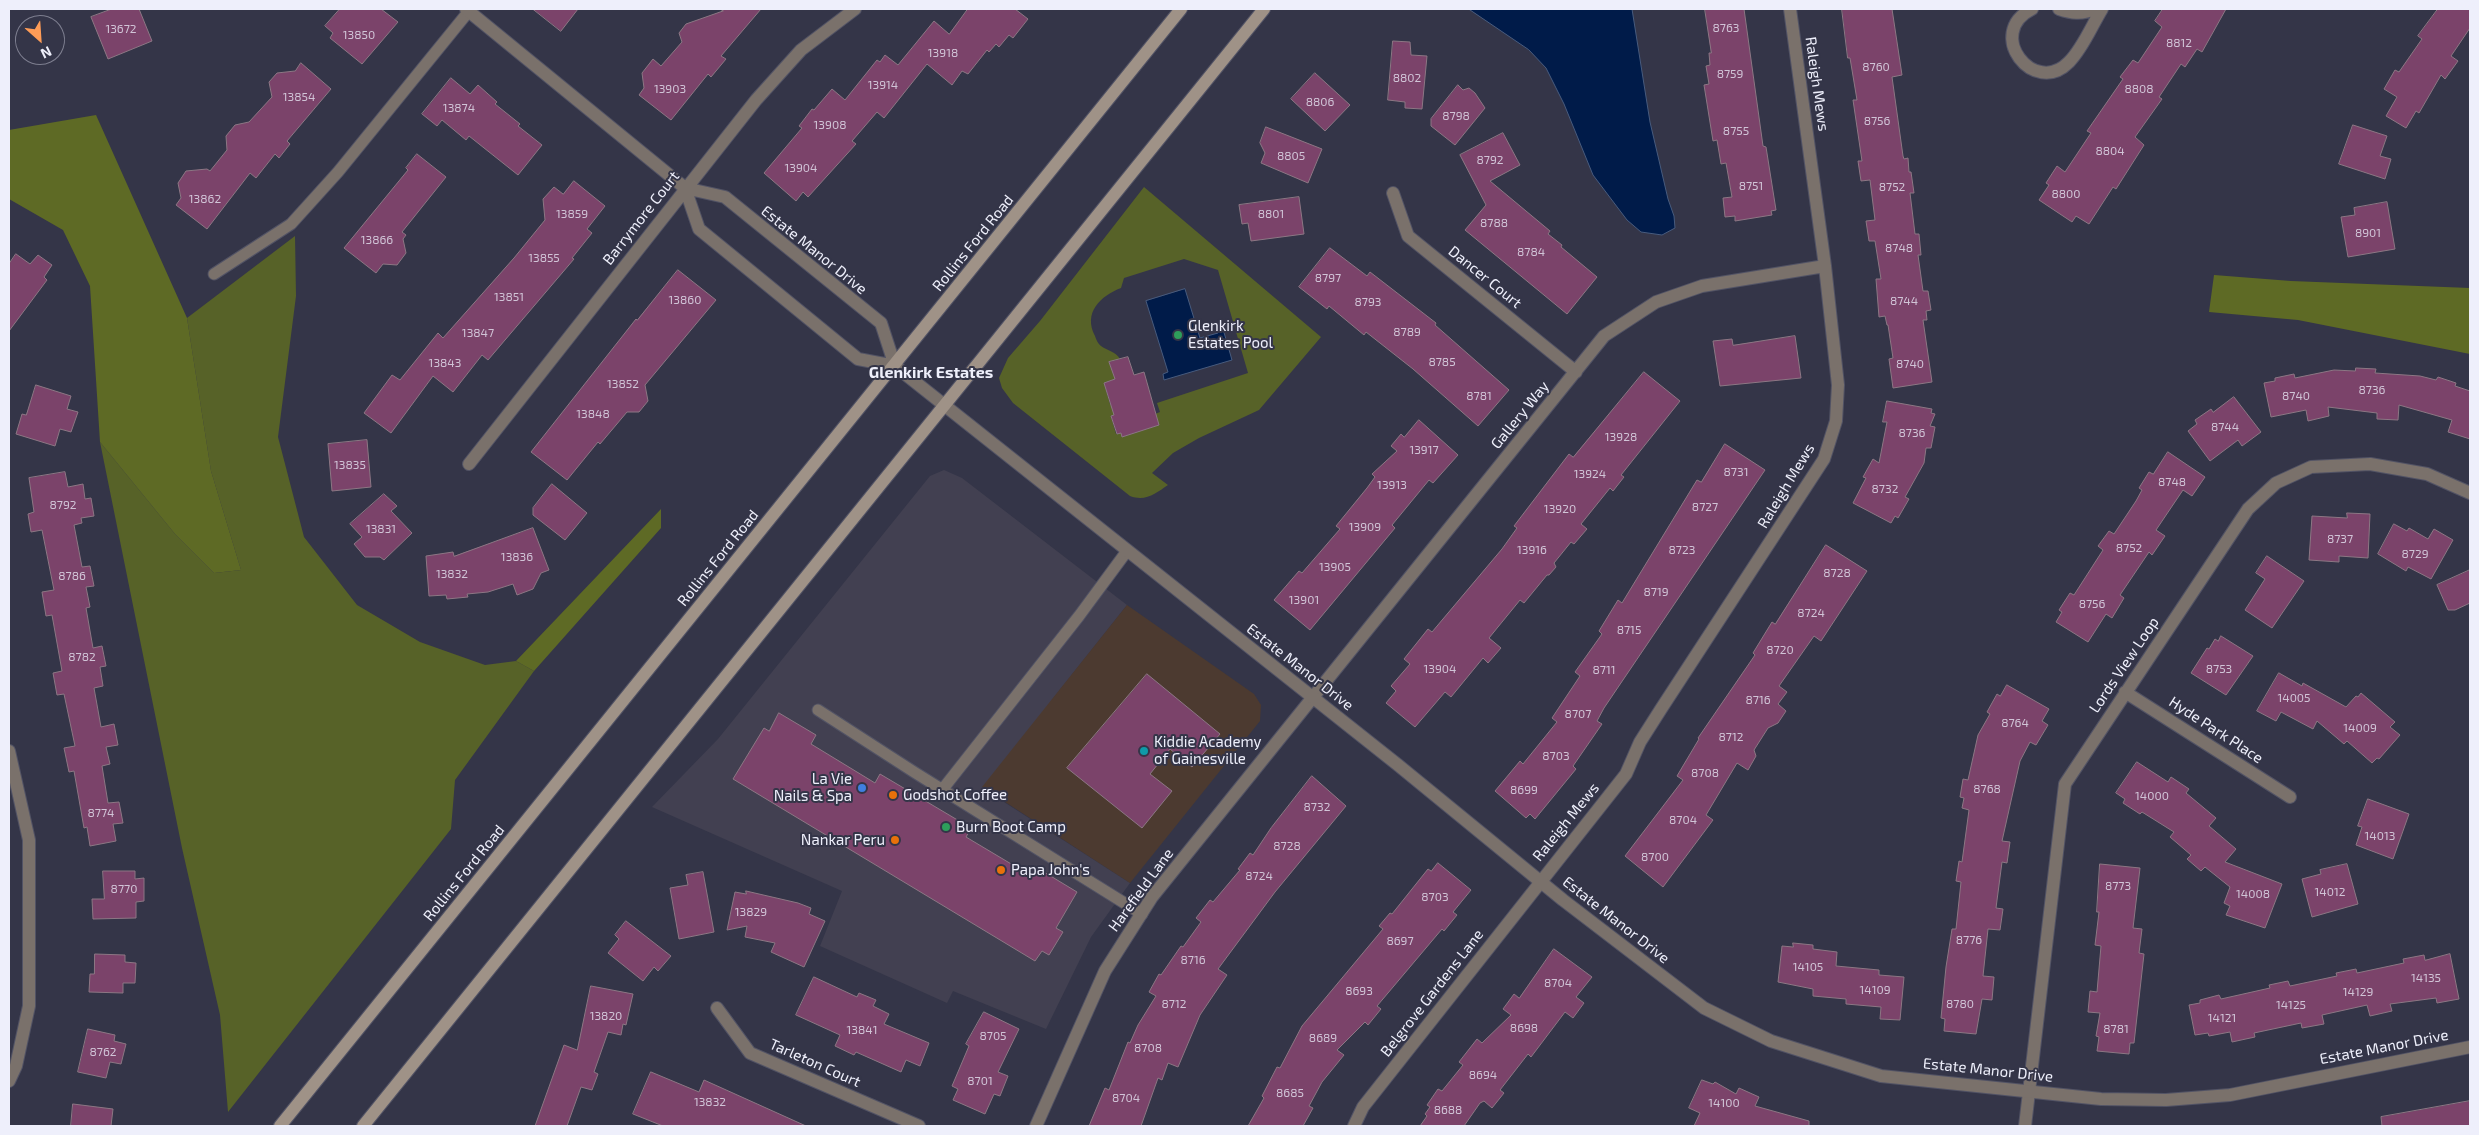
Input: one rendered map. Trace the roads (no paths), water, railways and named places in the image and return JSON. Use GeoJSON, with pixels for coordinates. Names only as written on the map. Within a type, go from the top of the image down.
{"type":"FeatureCollection","features":[{"type":"Feature","properties":{"kind":"main road","name":"Rollins Ford Road"},"geometry":{"type":"LineString","coordinates":[[280,1126],[1181,9]]}},
{"type":"Feature","properties":{"kind":"main road"},"geometry":{"type":"LineString","coordinates":[[363,1126],[1264,9]]}},
{"type":"Feature","properties":{"kind":"street","name":"Barrymore Court"},"geometry":{"type":"LineString","coordinates":[[469,464],[685,188],[715,155],[756,100],[801,50],[856,9]]}},
{"type":"Feature","properties":{"kind":"street","name":"Raleigh Mews"},"geometry":{"type":"LineString","coordinates":[[1539,881],[1626,774],[1640,742],[1824,460],[1836,421],[1838,385],[1825,266],[1790,9]]}},
{"type":"Feature","properties":{"kind":"street"},"geometry":{"type":"LineString","coordinates":[[2032,9],[2021,16],[2015,24],[2013,45],[2022,63],[2031,69],[2041,71],[2055,70],[2069,62],[2102,9]]}},
{"type":"Feature","properties":{"kind":"street"},"geometry":{"type":"LineString","coordinates":[[2059,9],[2071,13],[2087,13],[2094,9]]}},
{"type":"Feature","properties":{"kind":"street","name":"Estate Manor Drive"},"geometry":{"type":"LineString","coordinates":[[468,10],[685,188],[725,197],[881,324],[894,366]]}},
{"type":"Feature","properties":{"kind":"street","name":"Estate Manor Drive"},"geometry":{"type":"LineString","coordinates":[[685,188],[699,229],[858,359],[894,366],[1313,698],[1539,881],[1704,1008],[1771,1041],[1881,1076],[2101,1099],[2129,1100],[2166,1100],[2230,1094],[2470,1047]]}},
{"type":"Feature","properties":{"kind":"street","name":"Dancer Court"},"geometry":{"type":"LineString","coordinates":[[1393,193],[1408,236],[1576,372]]}},
{"type":"Feature","properties":{"kind":"street","name":"Gallery Way"},"geometry":{"type":"LineString","coordinates":[[1313,698],[1604,336],[1656,302],[1702,286],[1825,266]]}},
{"type":"Feature","properties":{"kind":"street","name":"Lords View Loop"},"geometry":{"type":"LineString","coordinates":[[2025,1126],[2065,784],[2248,509],[2276,483],[2311,467],[2370,464],[2427,474],[2470,494]]}},
{"type":"Feature","properties":{"kind":"street","name":"Hyde Park Place"},"geometry":{"type":"LineString","coordinates":[[2125,692],[2290,797]]}},
{"type":"Feature","properties":{"kind":"street","name":"Harefield Lane"},"geometry":{"type":"LineString","coordinates":[[1036,1126],[1105,970],[1152,897],[1313,698]]}},
{"type":"Feature","properties":{"kind":"street"},"geometry":{"type":"LineString","coordinates":[[9,751],[29,840],[30,1006],[16,1066],[9,1081]]}},
{"type":"Feature","properties":{"kind":"street","name":"Belgrove Gardens Lane"},"geometry":{"type":"LineString","coordinates":[[1354,1126],[1363,1107],[1539,881]]}},
{"type":"Feature","properties":{"kind":"street","name":"Tarleton Court"},"geometry":{"type":"LineString","coordinates":[[717,1008],[750,1052],[919,1126]]}},
{"type":"Feature","properties":{"kind":"lane"},"geometry":{"type":"LineString","coordinates":[[214,274],[291,224],[338,172],[468,10]]}},
{"type":"Feature","properties":{"kind":"lane"},"geometry":{"type":"LineString","coordinates":[[942,790],[1079,616],[1127,551]]}},
{"type":"Feature","properties":{"kind":"lane"},"geometry":{"type":"LineString","coordinates":[[818,710],[942,790],[1142,914]]}},
{"type":"Feature","properties":{"kind":"water"},"geometry":{"type":"Polygon","coordinates":[[[1469,9],[1632,9],[1650,122],[1668,199],[1674,216],[1675,228],[1662,235],[1641,232],[1627,220],[1593,175],[1564,104],[1546,68],[1529,50],[1469,9]]]}},
{"type":"Feature","properties":{"kind":"water","name":"Glenkirk Estates Pool"},"geometry":{"type":"Polygon","coordinates":[[[1185,289],[1200,338],[1218,333],[1218,330],[1223,329],[1232,360],[1164,380],[1163,374],[1168,372],[1146,301],[1185,289]]]}},
{"type":"Feature","properties":{"kind":"place","name":"Glenkirk Estates Pool"},"geometry":{"type":"Point","coordinates":[1178,335]}},
{"type":"Feature","properties":{"kind":"place","name":"Kiddie Academy of Gainesville"},"geometry":{"type":"Point","coordinates":[1144,751]}},
{"type":"Feature","properties":{"kind":"place","name":"La Vie Nails & Spa"},"geometry":{"type":"Point","coordinates":[862,788]}},
{"type":"Feature","properties":{"kind":"place","name":"Godshot Coffee"},"geometry":{"type":"Point","coordinates":[893,795]}},
{"type":"Feature","properties":{"kind":"place","name":"Burn Boot Camp"},"geometry":{"type":"Point","coordinates":[946,827]}},
{"type":"Feature","properties":{"kind":"place","name":"Nankar Peru"},"geometry":{"type":"Point","coordinates":[895,840]}},
{"type":"Feature","properties":{"kind":"place","name":"Papa John's"},"geometry":{"type":"Point","coordinates":[1001,870]}},
{"type":"Feature","properties":{"kind":"district","name":"Glenkirk Estates"},"geometry":{"type":"Point","coordinates":[931,373]}}]}
